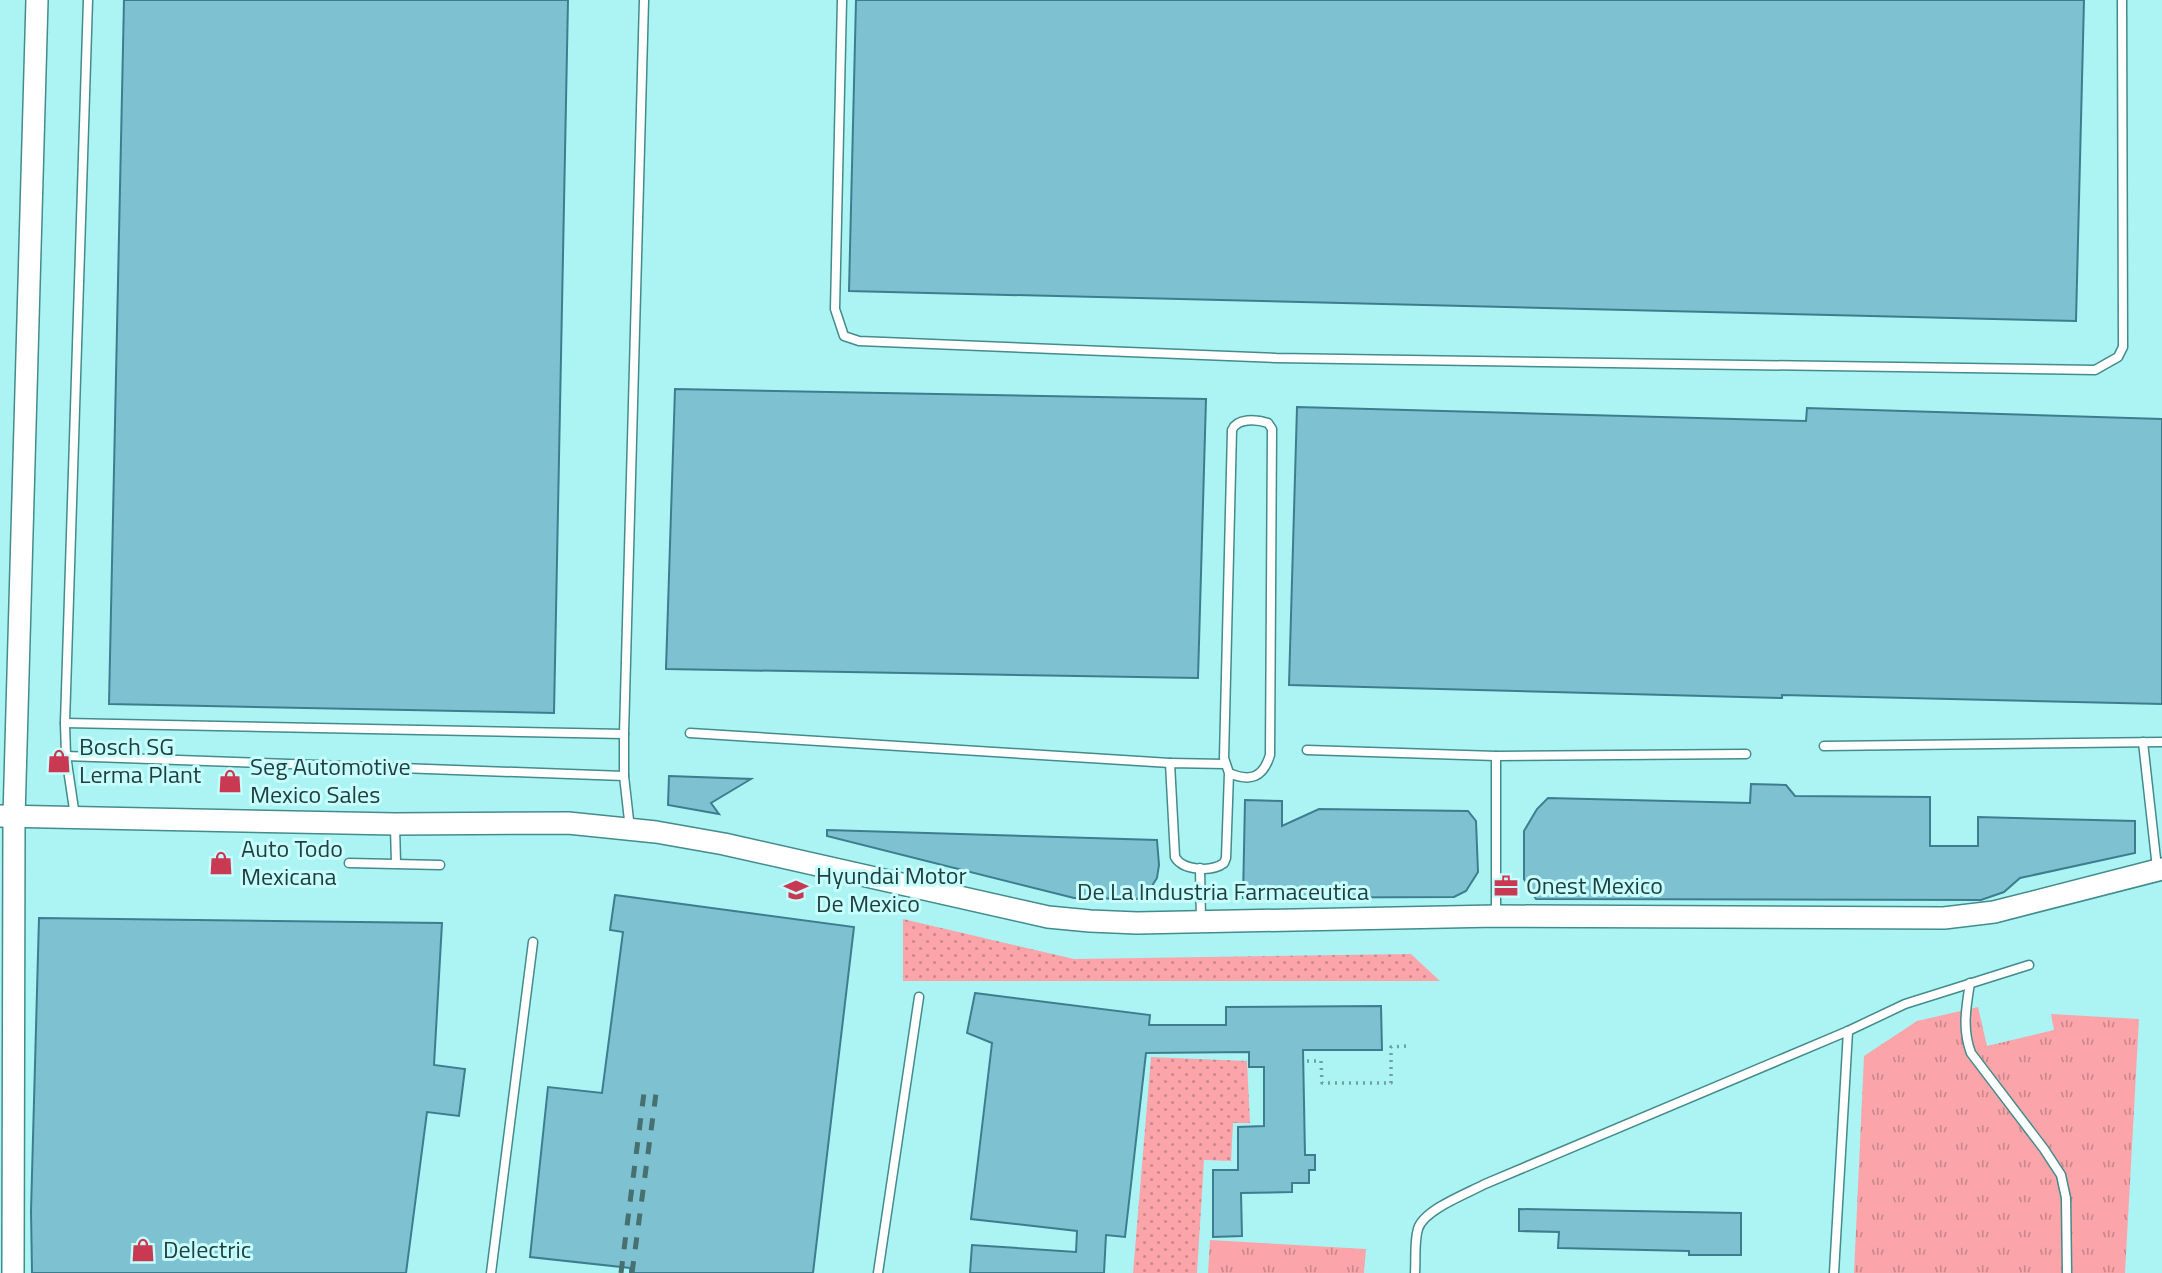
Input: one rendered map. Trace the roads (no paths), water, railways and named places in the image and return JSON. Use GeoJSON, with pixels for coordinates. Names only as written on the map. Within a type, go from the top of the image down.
{"type":"FeatureCollection","features":[{"type":"Feature","properties":{"kind":"main road"},"geometry":{"type":"LineString","coordinates":[[13,1273],[7,816],[37,0]]}},
{"type":"Feature","properties":{"kind":"main road","name":"De La Industria Farmaceutica"},"geometry":{"type":"LineString","coordinates":[[7,816],[395,824],[568,823],[656,832],[724,844],[1048,917],[1137,923],[1496,916],[1944,919],[1994,912],[2160,870]]}},
{"type":"Feature","properties":{"kind":"lane"},"geometry":{"type":"LineString","coordinates":[[75,819],[66,756],[65,723],[88,0]]}},
{"type":"Feature","properties":{"kind":"lane"},"geometry":{"type":"LineString","coordinates":[[630,830],[624,776],[624,734],[644,0]]}},
{"type":"Feature","properties":{"kind":"lane"},"geometry":{"type":"LineString","coordinates":[[842,0],[835,309],[844,336],[859,341],[1276,358],[2095,370],[2118,357],[2123,347],[2122,0]]}},
{"type":"Feature","properties":{"kind":"lane"},"geometry":{"type":"LineString","coordinates":[[690,733],[1170,763],[1227,769],[1240,778],[1255,777],[1263,771],[1270,755],[1272,429],[1268,423],[1261,421],[1240,421],[1232,430],[1227,769],[1224,863],[1219,866],[1200,868],[1181,865],[1175,857],[1170,763]]}},
{"type":"Feature","properties":{"kind":"lane"},"geometry":{"type":"LineString","coordinates":[[65,723],[624,734]]}},
{"type":"Feature","properties":{"kind":"lane"},"geometry":{"type":"LineString","coordinates":[[2143,742],[2160,870]]}},
{"type":"Feature","properties":{"kind":"lane"},"geometry":{"type":"LineString","coordinates":[[1824,746],[2162,742]]}},
{"type":"Feature","properties":{"kind":"lane"},"geometry":{"type":"LineString","coordinates":[[1307,750],[1496,756],[1746,754]]}},
{"type":"Feature","properties":{"kind":"lane"},"geometry":{"type":"LineString","coordinates":[[66,756],[624,776]]}},
{"type":"Feature","properties":{"kind":"lane"},"geometry":{"type":"LineString","coordinates":[[1496,756],[1496,916]]}},
{"type":"Feature","properties":{"kind":"lane"},"geometry":{"type":"LineString","coordinates":[[395,824],[396,863]]}},
{"type":"Feature","properties":{"kind":"lane"},"geometry":{"type":"LineString","coordinates":[[349,863],[440,865]]}},
{"type":"Feature","properties":{"kind":"lane"},"geometry":{"type":"LineString","coordinates":[[1200,868],[1201,921]]}},
{"type":"Feature","properties":{"kind":"lane"},"geometry":{"type":"LineString","coordinates":[[491,1273],[533,942]]}},
{"type":"Feature","properties":{"kind":"lane"},"geometry":{"type":"LineString","coordinates":[[1415,1273],[1417,1231],[1423,1220],[1439,1208],[1485,1184],[1848,1031],[1905,1004],[2029,965]]}},
{"type":"Feature","properties":{"kind":"lane"},"geometry":{"type":"LineString","coordinates":[[1970,983],[1964,1023],[1970,1053],[2044,1149],[2063,1182],[2067,1273]]}},
{"type":"Feature","properties":{"kind":"lane"},"geometry":{"type":"LineString","coordinates":[[878,1273],[919,997]]}},
{"type":"Feature","properties":{"kind":"lane"},"geometry":{"type":"LineString","coordinates":[[1834,1273],[1848,1031]]}},
{"type":"Feature","properties":{"kind":"railway"},"geometry":{"type":"LineString","coordinates":[[621,1273],[645,1085]]}},
{"type":"Feature","properties":{"kind":"railway"},"geometry":{"type":"LineString","coordinates":[[632,1273],[657,1086]]}},
{"type":"Feature","properties":{"kind":"place","name":"Bosch SG Lerma Plant"},"geometry":{"type":"Point","coordinates":[59,761]}},
{"type":"Feature","properties":{"kind":"place","name":"Seg Automotive Mexico Sales"},"geometry":{"type":"Point","coordinates":[230,781]}},
{"type":"Feature","properties":{"kind":"place","name":"Auto Todo Mexicana"},"geometry":{"type":"Point","coordinates":[221,863]}},
{"type":"Feature","properties":{"kind":"place","name":"Onest Mexico"},"geometry":{"type":"Point","coordinates":[1506,886]}},
{"type":"Feature","properties":{"kind":"place","name":"Hyundai Motor De Mexico"},"geometry":{"type":"Point","coordinates":[796,890]}},
{"type":"Feature","properties":{"kind":"place","name":"Delectric"},"geometry":{"type":"Point","coordinates":[143,1250]}}]}
